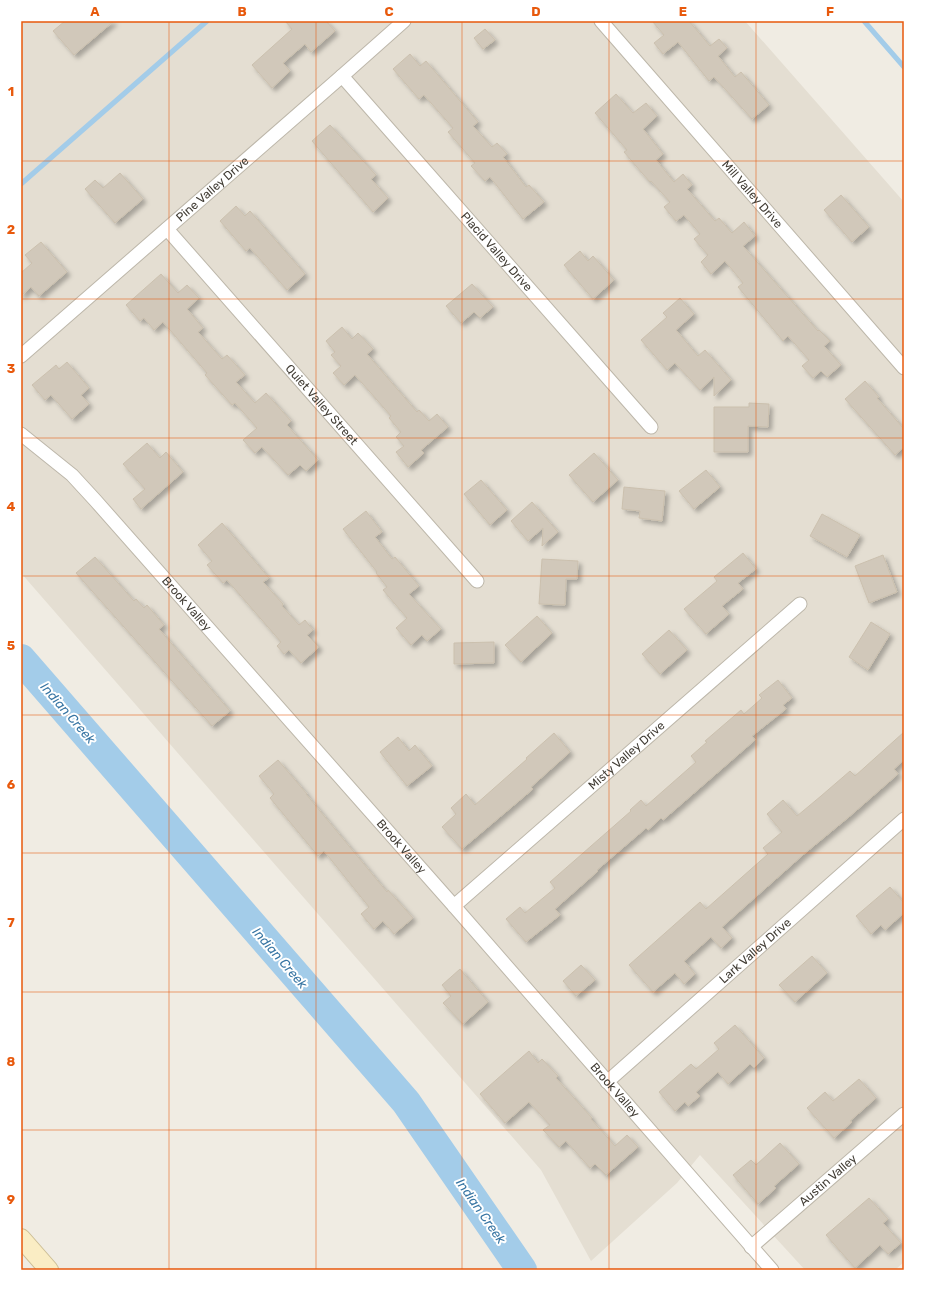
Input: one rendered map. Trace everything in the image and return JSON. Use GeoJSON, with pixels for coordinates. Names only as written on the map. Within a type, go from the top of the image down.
{"type":"FeatureCollection","features":[{"type":"Feature","properties":{"kind":"street","name":"Pine Valley Drive"},"geometry":{"type":"LineString","coordinates":[[21,356],[404,21]]}},
{"type":"Feature","properties":{"kind":"street","name":"Mill Valley Drive"},"geometry":{"type":"LineString","coordinates":[[601,21],[904,368]]}},
{"type":"Feature","properties":{"kind":"street","name":"Placid Valley Drive"},"geometry":{"type":"LineString","coordinates":[[342,76],[651,427]]}},
{"type":"Feature","properties":{"kind":"street","name":"Quiet Valley Street"},"geometry":{"type":"LineString","coordinates":[[167,229],[477,581]]}},
{"type":"Feature","properties":{"kind":"street","name":"Brook Valley"},"geometry":{"type":"LineString","coordinates":[[21,434],[72,475],[95,500],[454,906],[772,1270]]}},
{"type":"Feature","properties":{"kind":"street","name":"Misty Valley Drive"},"geometry":{"type":"LineString","coordinates":[[454,906],[800,604]]}},
{"type":"Feature","properties":{"kind":"street","name":"Lark Valley Drive"},"geometry":{"type":"LineString","coordinates":[[607,1082],[904,819]]}},
{"type":"Feature","properties":{"kind":"street","name":"Austin Valley"},"geometry":{"type":"LineString","coordinates":[[752,1247],[904,1114]]}},
{"type":"Feature","properties":{"kind":"street"},"geometry":{"type":"LineString","coordinates":[[23,1245],[49,1270]]}},
{"type":"Feature","properties":{"kind":"shaded area"},"geometry":{"type":"Polygon","coordinates":[[[21,21],[745,21],[904,202],[904,1262],[895,1270],[805,1270],[700,1155],[677,1183],[591,1261],[541,1170],[21,573],[21,21]]]}},
{"type":"Feature","properties":{"kind":"building"},"geometry":{"type":"Polygon","coordinates":[[[65,21],[114,21],[74,55],[53,31],[65,21]]]}},
{"type":"Feature","properties":{"kind":"building"},"geometry":{"type":"Polygon","coordinates":[[[285,21],[326,21],[335,31],[311,52],[305,44],[283,63],[290,71],[272,88],[252,65],[292,29],[285,21]]]}},
{"type":"Feature","properties":{"kind":"building"},"geometry":{"type":"Polygon","coordinates":[[[652,21],[689,21],[710,46],[719,39],[727,48],[718,56],[735,77],[741,72],[769,105],[752,119],[714,77],[709,81],[678,42],[663,54],[654,43],[664,35],[652,21]]]}},
{"type":"Feature","properties":{"kind":"building"},"geometry":{"type":"Polygon","coordinates":[[[485,29],[495,40],[483,49],[474,38],[485,29]]]}},
{"type":"Feature","properties":{"kind":"building"},"geometry":{"type":"Polygon","coordinates":[[[410,54],[420,66],[426,61],[478,122],[473,126],[492,147],[497,143],[507,154],[503,157],[526,187],[529,185],[544,202],[523,219],[490,177],[485,181],[471,166],[475,163],[448,132],[453,128],[424,95],[419,99],[393,69],[410,54]]]}},
{"type":"Feature","properties":{"kind":"building"},"geometry":{"type":"Polygon","coordinates":[[[616,94],[633,113],[646,103],[657,116],[643,129],[663,154],[656,160],[674,182],[683,174],[692,185],[687,189],[715,221],[719,218],[732,233],[744,222],[755,236],[743,246],[818,331],[819,330],[830,341],[824,346],[841,365],[827,377],[821,371],[813,378],[802,366],[809,360],[788,336],[783,341],[738,287],[743,283],[725,261],[711,274],[701,262],[708,255],[694,239],[700,234],[684,215],[676,221],[664,207],[670,202],[624,152],[627,150],[595,113],[616,94]]]}},
{"type":"Feature","properties":{"kind":"building"},"geometry":{"type":"Polygon","coordinates":[[[330,125],[376,175],[371,179],[388,198],[373,212],[312,141],[330,125]]]}},
{"type":"Feature","properties":{"kind":"building"},"geometry":{"type":"Polygon","coordinates":[[[120,173],[143,199],[115,223],[85,189],[95,180],[103,188],[120,173]]]}},
{"type":"Feature","properties":{"kind":"building"},"geometry":{"type":"Polygon","coordinates":[[[841,195],[869,227],[852,242],[824,210],[841,195]]]}},
{"type":"Feature","properties":{"kind":"building"},"geometry":{"type":"Polygon","coordinates":[[[236,206],[245,216],[250,211],[305,274],[287,290],[250,248],[246,251],[220,221],[236,206]]]}},
{"type":"Feature","properties":{"kind":"building"},"geometry":{"type":"Polygon","coordinates":[[[41,242],[67,272],[39,296],[31,287],[21,296],[21,273],[32,263],[25,255],[41,242]]]}},
{"type":"Feature","properties":{"kind":"building"},"geometry":{"type":"Polygon","coordinates":[[[580,251],[588,261],[593,256],[614,280],[593,299],[564,265],[580,251]]]}},
{"type":"Feature","properties":{"kind":"building"},"geometry":{"type":"Polygon","coordinates":[[[161,274],[178,293],[187,285],[199,298],[187,309],[203,328],[198,332],[222,359],[227,355],[245,375],[236,382],[255,403],[266,393],[291,421],[287,425],[318,460],[306,471],[300,465],[288,475],[262,447],[255,453],[243,440],[257,428],[235,403],[232,405],[205,375],[207,373],[163,322],[154,330],[144,318],[140,321],[126,305],[161,274]]]}},
{"type":"Feature","properties":{"kind":"building"},"geometry":{"type":"Polygon","coordinates":[[[472,284],[493,307],[480,318],[474,312],[461,323],[446,306],[472,284]]]}},
{"type":"Feature","properties":{"kind":"building"},"geometry":{"type":"Polygon","coordinates":[[[680,298],[694,314],[676,330],[698,356],[705,350],[731,380],[714,396],[714,377],[700,390],[675,363],[667,370],[641,340],[667,317],[663,313],[680,298]]]}},
{"type":"Feature","properties":{"kind":"building"},"geometry":{"type":"Polygon","coordinates":[[[342,327],[352,339],[358,333],[373,349],[367,354],[417,412],[419,410],[429,421],[437,414],[448,427],[421,450],[424,453],[408,467],[396,452],[404,446],[396,437],[401,432],[389,418],[391,416],[355,375],[344,385],[333,373],[341,366],[331,355],[335,352],[326,341],[342,327]]]}},
{"type":"Feature","properties":{"kind":"building"},"geometry":{"type":"Polygon","coordinates":[[[67,362],[89,388],[81,395],[89,404],[72,419],[51,395],[45,400],[32,385],[56,365],[59,369],[67,362]]]}},
{"type":"Feature","properties":{"kind":"building"},"geometry":{"type":"Polygon","coordinates":[[[865,381],[879,397],[877,398],[904,429],[904,447],[895,455],[845,399],[865,381]]]}},
{"type":"Feature","properties":{"kind":"building"},"geometry":{"type":"Polygon","coordinates":[[[749,403],[769,404],[768,427],[748,426],[748,452],[714,452],[714,407],[749,407],[749,403]]]}},
{"type":"Feature","properties":{"kind":"building"},"geometry":{"type":"Polygon","coordinates":[[[147,443],[160,458],[166,452],[183,472],[141,509],[133,499],[145,489],[123,464],[147,443]]]}},
{"type":"Feature","properties":{"kind":"building"},"geometry":{"type":"Polygon","coordinates":[[[594,453],[618,480],[593,502],[569,475],[594,453]]]}},
{"type":"Feature","properties":{"kind":"building"},"geometry":{"type":"Polygon","coordinates":[[[706,470],[720,487],[694,509],[679,491],[706,470]]]}},
{"type":"Feature","properties":{"kind":"building"},"geometry":{"type":"Polygon","coordinates":[[[481,480],[507,510],[490,525],[464,494],[481,480]]]}},
{"type":"Feature","properties":{"kind":"building"},"geometry":{"type":"Polygon","coordinates":[[[624,487],[665,491],[662,521],[639,518],[640,511],[622,509],[624,487]]]}},
{"type":"Feature","properties":{"kind":"building"},"geometry":{"type":"Polygon","coordinates":[[[532,502],[558,532],[542,546],[543,528],[528,541],[511,521],[532,502]]]}},
{"type":"Feature","properties":{"kind":"building"},"geometry":{"type":"Polygon","coordinates":[[[366,511],[382,532],[375,537],[392,559],[395,557],[419,586],[409,594],[441,629],[427,641],[422,635],[411,645],[396,628],[407,618],[383,590],[387,587],[343,529],[366,511]]]}},
{"type":"Feature","properties":{"kind":"building"},"geometry":{"type":"Polygon","coordinates":[[[822,514],[860,535],[847,557],[810,536],[822,514]]]}},
{"type":"Feature","properties":{"kind":"building"},"geometry":{"type":"Polygon","coordinates":[[[222,523],[269,578],[263,582],[283,604],[282,606],[299,625],[305,620],[313,630],[307,635],[319,647],[301,663],[289,650],[284,654],[277,646],[281,642],[227,580],[223,583],[207,565],[212,561],[198,545],[222,523]]]}},
{"type":"Feature","properties":{"kind":"building"},"geometry":{"type":"Polygon","coordinates":[[[743,553],[756,569],[738,583],[743,589],[722,606],[729,614],[706,634],[684,609],[717,581],[714,577],[743,553]]]}},
{"type":"Feature","properties":{"kind":"building"},"geometry":{"type":"Polygon","coordinates":[[[883,555],[897,592],[869,603],[855,566],[883,555]]]}},
{"type":"Feature","properties":{"kind":"building"},"geometry":{"type":"Polygon","coordinates":[[[95,557],[134,601],[136,599],[144,608],[147,605],[164,625],[159,629],[230,711],[212,726],[76,573],[95,557]]]}},
{"type":"Feature","properties":{"kind":"building"},"geometry":{"type":"Polygon","coordinates":[[[542,559],[578,561],[577,579],[566,579],[565,605],[539,604],[542,559]]]}},
{"type":"Feature","properties":{"kind":"building"},"geometry":{"type":"Polygon","coordinates":[[[537,616],[552,633],[521,662],[505,645],[537,616]]]}},
{"type":"Feature","properties":{"kind":"building"},"geometry":{"type":"Polygon","coordinates":[[[871,622],[890,634],[868,670],[849,657],[871,622]]]}},
{"type":"Feature","properties":{"kind":"building"},"geometry":{"type":"Polygon","coordinates":[[[669,630],[687,650],[660,674],[642,654],[669,630]]]}},
{"type":"Feature","properties":{"kind":"building"},"geometry":{"type":"Polygon","coordinates":[[[494,642],[494,663],[454,664],[454,643],[494,642]]]}},
{"type":"Feature","properties":{"kind":"building"},"geometry":{"type":"Polygon","coordinates":[[[778,680],[792,698],[783,705],[786,709],[752,736],[755,740],[663,820],[661,818],[648,830],[646,828],[597,870],[598,871],[555,909],[560,915],[526,942],[506,919],[520,907],[525,913],[555,888],[550,882],[631,811],[630,810],[641,800],[646,806],[696,762],[691,756],[707,742],[705,741],[741,710],[744,714],[762,698],[759,695],[778,680]]]}},
{"type":"Feature","properties":{"kind":"building"},"geometry":{"type":"Polygon","coordinates":[[[904,732],[904,760],[894,769],[898,774],[804,854],[722,927],[732,938],[721,948],[711,937],[684,961],[695,974],[684,984],[675,973],[653,992],[629,965],[700,902],[706,909],[768,854],[763,848],[782,832],[767,814],[783,800],[797,816],[850,771],[855,776],[904,732]]]}},
{"type":"Feature","properties":{"kind":"building"},"geometry":{"type":"Polygon","coordinates":[[[554,733],[570,752],[531,787],[533,789],[462,849],[442,827],[456,814],[451,808],[466,794],[475,805],[554,733]]]}},
{"type":"Feature","properties":{"kind":"building"},"geometry":{"type":"Polygon","coordinates":[[[398,737],[409,751],[415,745],[432,766],[407,786],[380,752],[398,737]]]}},
{"type":"Feature","properties":{"kind":"building"},"geometry":{"type":"Polygon","coordinates":[[[278,760],[387,892],[388,890],[413,918],[394,934],[383,921],[374,929],[361,914],[369,907],[324,851],[318,856],[270,798],[274,794],[259,776],[278,760]]]}},
{"type":"Feature","properties":{"kind":"building"},"geometry":{"type":"Polygon","coordinates":[[[890,887],[904,903],[904,913],[885,930],[881,925],[871,934],[856,916],[890,887]]]}},
{"type":"Feature","properties":{"kind":"building"},"geometry":{"type":"Polygon","coordinates":[[[812,956],[827,973],[795,1002],[779,985],[812,956]]]}},
{"type":"Feature","properties":{"kind":"building"},"geometry":{"type":"Polygon","coordinates":[[[581,965],[595,980],[576,996],[563,981],[581,965]]]}},
{"type":"Feature","properties":{"kind":"building"},"geometry":{"type":"Polygon","coordinates":[[[460,969],[488,1002],[463,1024],[443,1003],[451,996],[442,985],[460,969]]]}},
{"type":"Feature","properties":{"kind":"building"},"geometry":{"type":"Polygon","coordinates":[[[735,1025],[764,1058],[754,1068],[750,1064],[728,1084],[718,1072],[696,1092],[700,1096],[688,1106],[685,1102],[675,1111],[659,1092],[691,1064],[696,1069],[719,1049],[714,1043],[735,1025]]]}},
{"type":"Feature","properties":{"kind":"building"},"geometry":{"type":"Polygon","coordinates":[[[529,1051],[538,1063],[542,1059],[558,1076],[556,1078],[615,1146],[627,1135],[638,1147],[606,1175],[595,1164],[590,1168],[566,1141],[559,1147],[543,1130],[550,1125],[529,1102],[505,1123],[480,1094],[529,1051]]]}},
{"type":"Feature","properties":{"kind":"building"},"geometry":{"type":"Polygon","coordinates":[[[859,1079],[876,1098],[850,1121],[852,1122],[834,1138],[807,1108],[825,1092],[833,1101],[859,1079]]]}},
{"type":"Feature","properties":{"kind":"building"},"geometry":{"type":"Polygon","coordinates":[[[780,1143],[799,1164],[774,1186],[776,1188],[758,1204],[733,1175],[751,1160],[756,1165],[780,1143]]]}},
{"type":"Feature","properties":{"kind":"building"},"geometry":{"type":"Polygon","coordinates":[[[869,1198],[888,1219],[883,1223],[901,1243],[888,1254],[880,1245],[855,1268],[826,1235],[869,1198]]]}},
{"type":"Feature","properties":{"kind":"waterway"},"geometry":{"type":"LineString","coordinates":[[21,184],[207,21]]}},
{"type":"Feature","properties":{"kind":"waterway"},"geometry":{"type":"LineString","coordinates":[[864,21],[904,67]]}},
{"type":"Feature","properties":{"kind":"waterway","name":"Indian Creek"},"geometry":{"type":"LineString","coordinates":[[21,659],[406,1102],[522,1270]]}}]}
